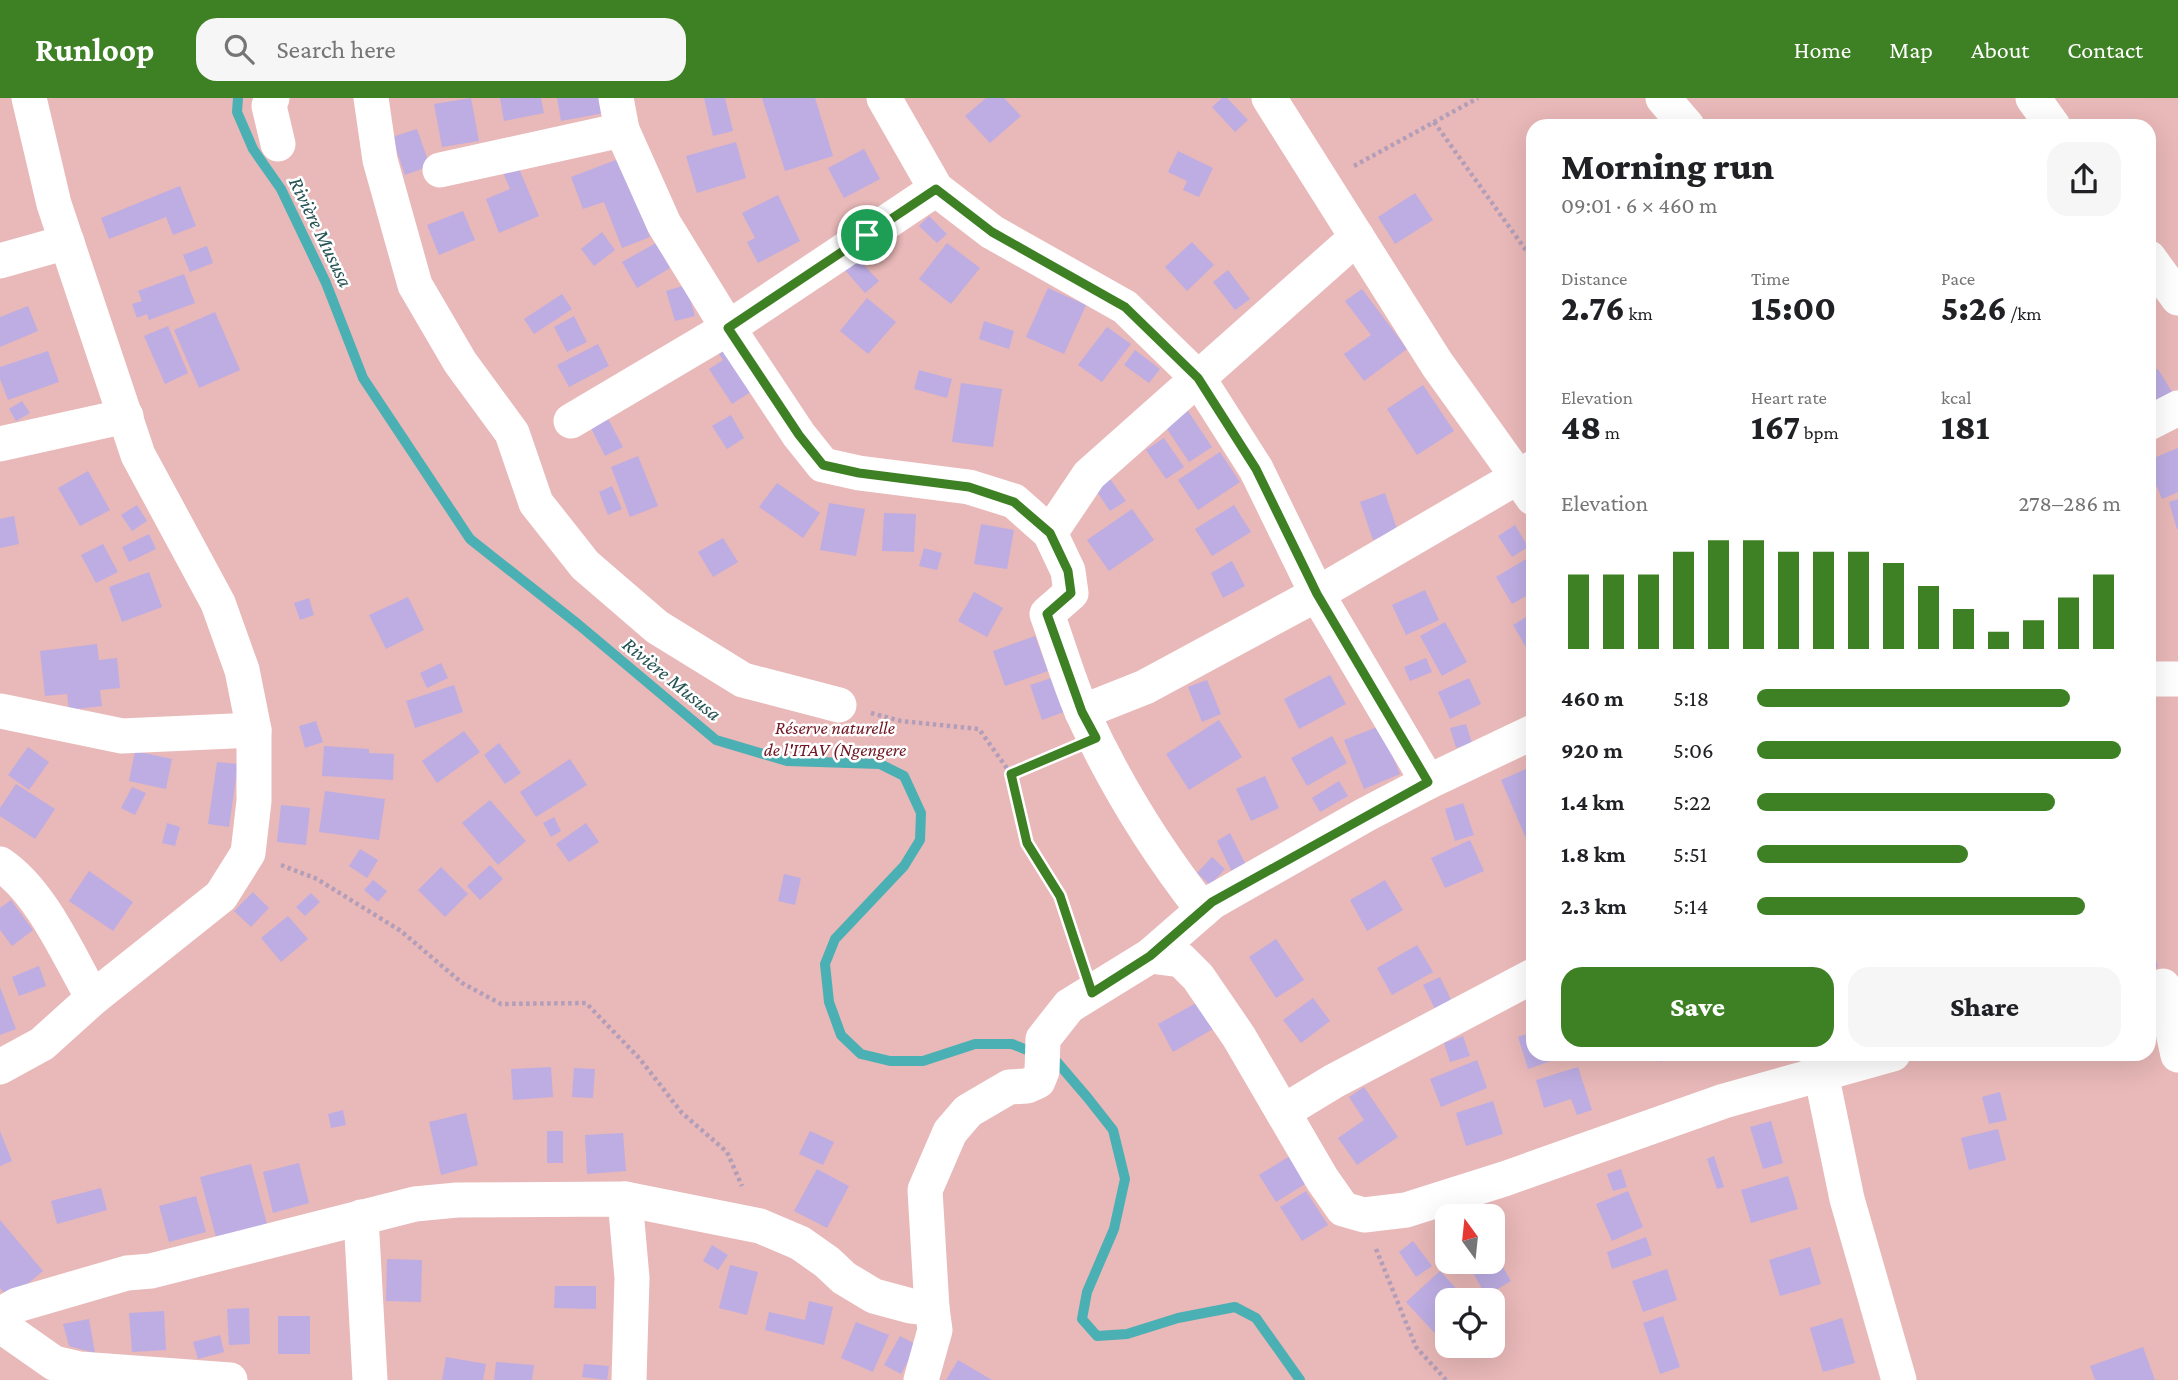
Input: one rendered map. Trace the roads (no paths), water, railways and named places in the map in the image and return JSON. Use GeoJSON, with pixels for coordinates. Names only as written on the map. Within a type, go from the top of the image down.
{"type":"FeatureCollection","features":[{"type":"Feature","properties":{"kind":"street"},"geometry":{"type":"LineString","coordinates":[[0,111],[29,98],[54,204],[138,455],[218,603],[242,670],[254,730],[254,801],[248,853],[221,897],[93,998],[42,1044],[0,1067]]}},
{"type":"Feature","properties":{"kind":"street"},"geometry":{"type":"LineString","coordinates":[[272,98],[269,106],[278,144]]}},
{"type":"Feature","properties":{"kind":"street"},"geometry":{"type":"LineString","coordinates":[[371,98],[380,160],[415,285],[460,362],[512,433],[536,503],[586,565],[657,627],[743,680],[839,705]]}},
{"type":"Feature","properties":{"kind":"street"},"geometry":{"type":"LineString","coordinates":[[884,98],[936,189],[992,232],[1125,307],[1198,378],[1256,469],[1317,594],[1428,782]]}},
{"type":"Feature","properties":{"kind":"street"},"geometry":{"type":"LineString","coordinates":[[1269,98],[1437,364],[1526,478]]}},
{"type":"Feature","properties":{"kind":"street"},"geometry":{"type":"LineString","coordinates":[[1663,98],[1681,119]]}},
{"type":"Feature","properties":{"kind":"street"},"geometry":{"type":"LineString","coordinates":[[2033,98],[2048,119]]}},
{"type":"Feature","properties":{"kind":"street"},"geometry":{"type":"LineString","coordinates":[[440,170],[619,114],[664,224],[728,328],[799,435],[823,465],[859,473],[969,487],[1014,502],[1050,533],[1068,571],[1071,593],[1047,614],[1089,725],[1167,864],[1203,910]]}},
{"type":"Feature","properties":{"kind":"street"},"geometry":{"type":"LineString","coordinates":[[571,421],[728,328],[936,189]]}},
{"type":"Feature","properties":{"kind":"street"},"geometry":{"type":"LineString","coordinates":[[1050,533],[1089,475],[1357,237]]}},
{"type":"Feature","properties":{"kind":"street"},"geometry":{"type":"LineString","coordinates":[[0,261],[67,242]]}},
{"type":"Feature","properties":{"kind":"street"},"geometry":{"type":"LineString","coordinates":[[2156,268],[2178,298]]}},
{"type":"Feature","properties":{"kind":"street"},"geometry":{"type":"LineString","coordinates":[[2156,419],[2178,408]]}},
{"type":"Feature","properties":{"kind":"street"},"geometry":{"type":"LineString","coordinates":[[0,444],[126,416]]}},
{"type":"Feature","properties":{"kind":"street"},"geometry":{"type":"LineString","coordinates":[[1089,725],[1145,687],[1526,482]]}},
{"type":"Feature","properties":{"kind":"street"},"geometry":{"type":"LineString","coordinates":[[2156,679],[2178,679]]}},
{"type":"Feature","properties":{"kind":"street"},"geometry":{"type":"LineString","coordinates":[[0,711],[122,736],[254,730]]}},
{"type":"Feature","properties":{"kind":"street"},"geometry":{"type":"LineString","coordinates":[[921,1380],[929,1360],[935,1330],[925,1190],[950,1132],[968,1111],[1009,1087],[1027,1086],[1038,1081],[1043,1055],[1069,1006],[1150,956],[1212,902],[1428,782],[1526,735]]}},
{"type":"Feature","properties":{"kind":"street"},"geometry":{"type":"LineString","coordinates":[[0,864],[11,871],[36,899],[93,998]]}},
{"type":"Feature","properties":{"kind":"street"},"geometry":{"type":"LineString","coordinates":[[1150,956],[1181,960],[1198,977],[1239,1037],[1322,1179],[1343,1209],[1364,1215],[1406,1210],[1504,1179],[1724,1101],[1818,1063],[1847,1199],[1899,1380]]}},
{"type":"Feature","properties":{"kind":"street"},"geometry":{"type":"LineString","coordinates":[[1283,1112],[1334,1081],[1526,980]]}},
{"type":"Feature","properties":{"kind":"street"},"geometry":{"type":"LineString","coordinates":[[2163,986],[2178,1055]]}},
{"type":"Feature","properties":{"kind":"street"},"geometry":{"type":"LineString","coordinates":[[0,1315],[17,1305],[127,1273],[152,1271],[415,1204],[457,1200],[625,1199],[760,1226],[800,1243],[844,1278],[874,1296],[911,1306],[932,1308]]}},
{"type":"Feature","properties":{"kind":"street"},"geometry":{"type":"LineString","coordinates":[[625,1199],[632,1278],[629,1380]]}},
{"type":"Feature","properties":{"kind":"street"},"geometry":{"type":"LineString","coordinates":[[361,1217],[370,1380]]}},
{"type":"Feature","properties":{"kind":"street"},"geometry":{"type":"LineString","coordinates":[[0,1325],[54,1363],[80,1369],[230,1380]]}},
{"type":"Feature","properties":{"kind":"waterway","name":"Rivière Mususa"},"geometry":{"type":"LineString","coordinates":[[238,98],[237,112],[253,149],[281,189],[326,283],[363,378],[470,539],[579,625],[716,740],[787,761],[880,764],[904,776],[921,813],[920,840],[904,866],[835,939],[825,964],[829,1002],[841,1035],[861,1054],[890,1061],[923,1061],[975,1044],[1012,1044],[1057,1062],[1113,1130],[1125,1179],[1114,1229],[1087,1292],[1082,1319],[1097,1336],[1127,1334],[1178,1318],[1235,1307],[1256,1318],[1300,1380]]}},
{"type":"Feature","properties":{"kind":"park label","name":"Réserve naturelle de l'ITAV (Ngengere"},"geometry":{"type":"Point","coordinates":[835,738]}}]}
